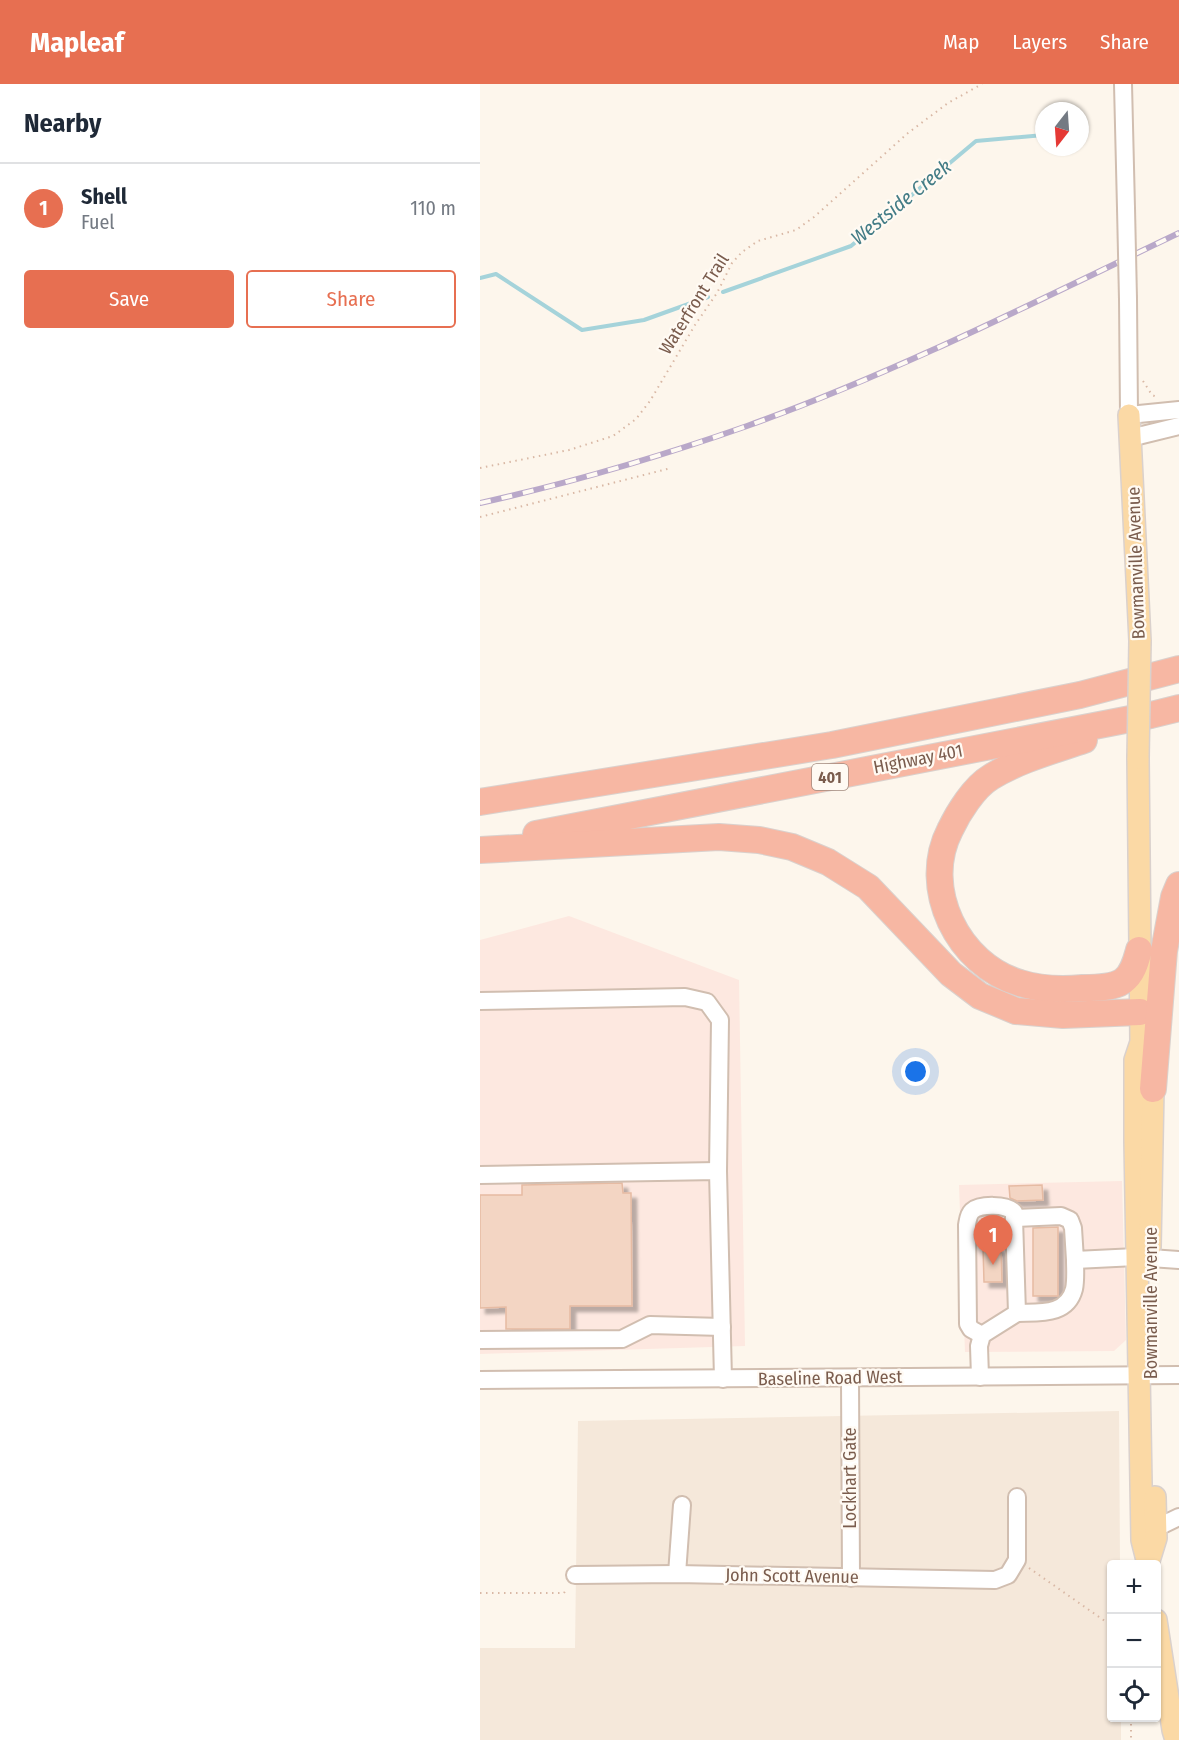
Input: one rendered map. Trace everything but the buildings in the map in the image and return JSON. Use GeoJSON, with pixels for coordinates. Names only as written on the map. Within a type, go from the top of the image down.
{"type":"FeatureCollection","features":[{"type":"Feature","properties":{"kind":"highway"},"geometry":{"type":"LineString","coordinates":[[1080,695],[1179,656]]}},
{"type":"Feature","properties":{"kind":"highway","name":"Highway 401"},"geometry":{"type":"LineString","coordinates":[[480,802],[832,745],[1080,695],[1179,669]]}},
{"type":"Feature","properties":{"kind":"highway","name":"Highway 401"},"geometry":{"type":"LineString","coordinates":[[480,844],[1179,708]]}},
{"type":"Feature","properties":{"kind":"highway"},"geometry":{"type":"LineString","coordinates":[[1139,950],[1132,972],[1122,982],[1104,987],[1065,990],[1019,983],[987,967],[958,938],[944,909],[938,879],[944,842],[952,825],[961,808],[990,777],[1151,715]]}},
{"type":"Feature","properties":{"kind":"highway"},"geometry":{"type":"LineString","coordinates":[[480,850],[719,837],[759,840],[792,848],[828,862],[868,887],[951,974],[980,996],[1016,1011],[1063,1015],[1140,1012]]}},
{"type":"Feature","properties":{"kind":"highway"},"geometry":{"type":"LineString","coordinates":[[1153,1089],[1164,951],[1173,897],[1179,885]]}},
{"type":"Feature","properties":{"kind":"main road","name":"Bowmanville Avenue"},"geometry":{"type":"LineString","coordinates":[[1130,415],[1140,641],[1138,758],[1141,1042],[1134,1060],[1143,1257],[1142,1540],[1147,1560]]}},
{"type":"Feature","properties":{"kind":"main road","name":"Bowmanville Avenue"},"geometry":{"type":"LineString","coordinates":[[1141,1042],[1150,1060],[1153,1089],[1143,1257]]}},
{"type":"Feature","properties":{"kind":"main road","name":"Bowmanville Avenue"},"geometry":{"type":"LineString","coordinates":[[1144,1376],[1156,1528],[1156,1538],[1149,1560]]}},
{"type":"Feature","properties":{"kind":"main road"},"geometry":{"type":"LineString","coordinates":[[1161,1652],[1176,1740]]}},
{"type":"Feature","properties":{"kind":"street","name":"Bowmanville Avenue"},"geometry":{"type":"LineString","coordinates":[[1123,84],[1130,415]]}},
{"type":"Feature","properties":{"kind":"street"},"geometry":{"type":"LineString","coordinates":[[1130,415],[1179,410]]}},
{"type":"Feature","properties":{"kind":"street"},"geometry":{"type":"LineString","coordinates":[[1130,438],[1179,426]]}},
{"type":"Feature","properties":{"kind":"street"},"geometry":{"type":"LineString","coordinates":[[480,1001],[685,997],[707,1002],[720,1020],[718,1171],[723,1379]]}},
{"type":"Feature","properties":{"kind":"street"},"geometry":{"type":"LineString","coordinates":[[480,1175],[718,1171]]}},
{"type":"Feature","properties":{"kind":"street"},"geometry":{"type":"LineString","coordinates":[[982,1335],[971,1329],[968,1324],[967,1225],[969,1215],[973,1210],[1006,1207],[1014,1212],[1017,1313]]}},
{"type":"Feature","properties":{"kind":"street"},"geometry":{"type":"LineString","coordinates":[[980,1377],[979,1346],[982,1335],[1017,1313],[1055,1311],[1064,1305],[1074,1288],[1075,1260],[1073,1228],[1070,1220],[1061,1216],[1014,1218]]}},
{"type":"Feature","properties":{"kind":"street"},"geometry":{"type":"LineString","coordinates":[[1075,1260],[1143,1257],[1179,1260]]}},
{"type":"Feature","properties":{"kind":"street"},"geometry":{"type":"LineString","coordinates":[[480,1340],[622,1339],[650,1325],[722,1327]]}},
{"type":"Feature","properties":{"kind":"street","name":"Baseline Road West"},"geometry":{"type":"LineString","coordinates":[[480,1380],[1179,1375]]}},
{"type":"Feature","properties":{"kind":"street","name":"Lockhart Gate"},"geometry":{"type":"LineString","coordinates":[[850,1378],[851,1578]]}},
{"type":"Feature","properties":{"kind":"street"},"geometry":{"type":"LineString","coordinates":[[1017,1497],[1017,1560]]}},
{"type":"Feature","properties":{"kind":"street"},"geometry":{"type":"LineString","coordinates":[[677,1574],[682,1505]]}},
{"type":"Feature","properties":{"kind":"street"},"geometry":{"type":"LineString","coordinates":[[1156,1528],[1179,1517]]}},
{"type":"Feature","properties":{"kind":"street","name":"John Scott Avenue"},"geometry":{"type":"LineString","coordinates":[[575,1575],[677,1574],[995,1580],[1008,1575],[1017,1560]]}},
{"type":"Feature","properties":{"kind":"path","name":"Waterfront Trail"},"geometry":{"type":"LineString","coordinates":[[480,468],[570,450],[613,436],[636,419],[650,401],[695,325],[717,293],[732,262],[742,252],[758,241],[796,230],[805,224],[908,133],[948,103],[982,84]]}},
{"type":"Feature","properties":{"kind":"path"},"geometry":{"type":"LineString","coordinates":[[1142,376],[1152,395],[1164,401]]}},
{"type":"Feature","properties":{"kind":"path"},"geometry":{"type":"LineString","coordinates":[[480,517],[671,468]]}},
{"type":"Feature","properties":{"kind":"path"},"geometry":{"type":"LineString","coordinates":[[1017,1560],[1107,1623]]}},
{"type":"Feature","properties":{"kind":"path"},"geometry":{"type":"LineString","coordinates":[[480,1593],[564,1593],[575,1575]]}},
{"type":"Feature","properties":{"kind":"path"},"geometry":{"type":"LineString","coordinates":[[1131,1722],[1131,1740]]}},
{"type":"Feature","properties":{"kind":"shaded area"},"geometry":{"type":"Polygon","coordinates":[[[569,916],[739,980],[745,1346],[480,1354],[480,940],[569,916]]]}},
{"type":"Feature","properties":{"kind":"shaded area"},"geometry":{"type":"Polygon","coordinates":[[[1122,1181],[1126,1340],[1114,1351],[965,1352],[959,1185],[1122,1181]]]}},
{"type":"Feature","properties":{"kind":"shaded area"},"geometry":{"type":"Polygon","coordinates":[[[1119,1411],[1120,1560],[1107,1560],[1107,1722],[1121,1722],[1121,1740],[480,1740],[480,1648],[575,1648],[578,1421],[1119,1411]]]}},
{"type":"Feature","properties":{"kind":"waterway","name":"Westside Creek"},"geometry":{"type":"LineString","coordinates":[[723,292],[851,246],[976,141],[1035,136]]}},
{"type":"Feature","properties":{"kind":"waterway","name":"Westside Creek"},"geometry":{"type":"LineString","coordinates":[[480,278],[496,274],[582,330],[644,320],[708,297]]}},
{"type":"Feature","properties":{"kind":"railway"},"geometry":{"type":"LineString","coordinates":[[480,503],[648,459],[802,405],[911,360],[1179,233]]}},
{"type":"Feature","properties":{"kind":"place","name":"Shell"},"geometry":{"type":"Point","coordinates":[993,1265]}}]}
